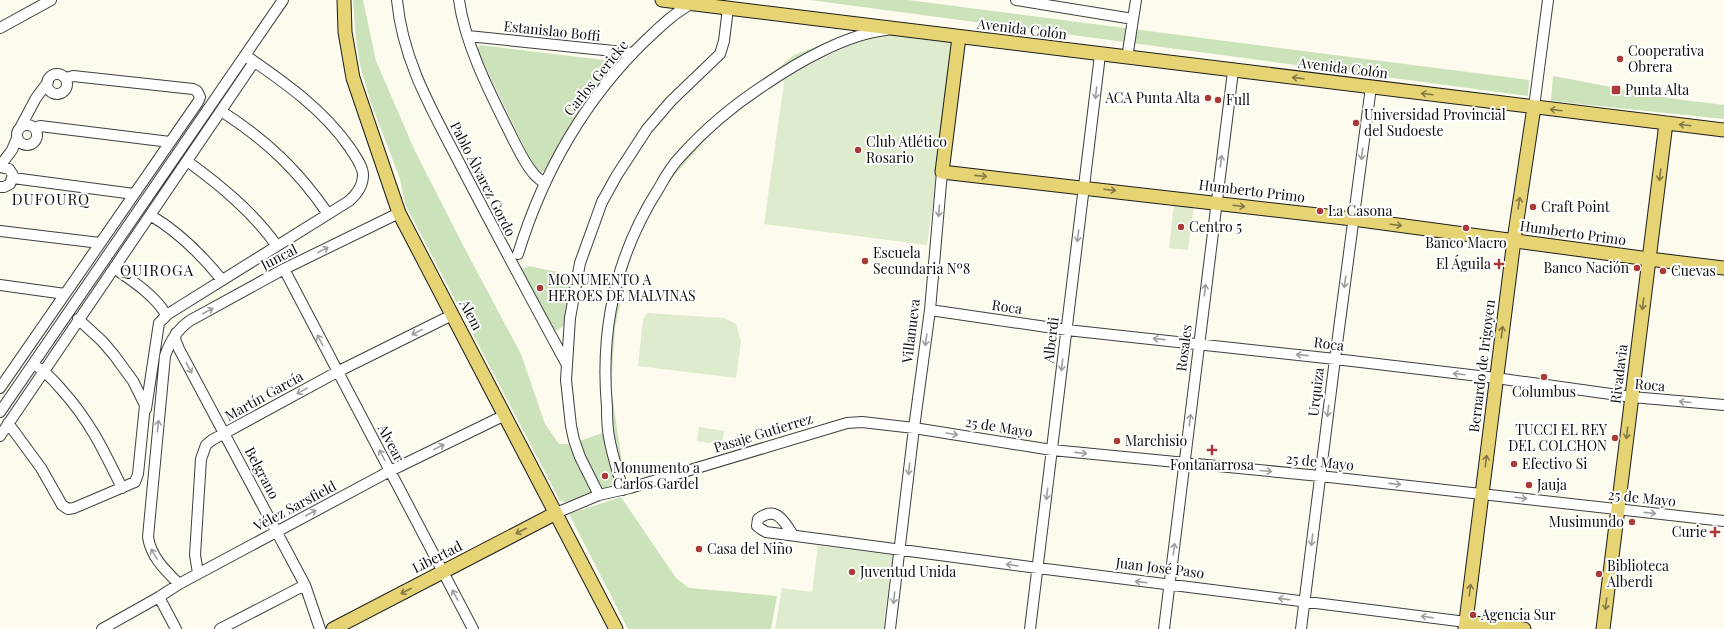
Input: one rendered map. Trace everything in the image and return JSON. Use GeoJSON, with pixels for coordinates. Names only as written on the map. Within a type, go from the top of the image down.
{"type":"FeatureCollection","features":[{"type":"Feature","properties":{"kind":"main road","name":"Alem"},"geometry":{"type":"LineString","coordinates":[[344,0],[345,32],[353,78],[399,213],[616,629]]}},
{"type":"Feature","properties":{"kind":"main road","name":"Avenida Colón"},"geometry":{"type":"LineString","coordinates":[[662,0],[1100,55],[1724,130]]}},
{"type":"Feature","properties":{"kind":"main road","name":"Villanueva"},"geometry":{"type":"LineString","coordinates":[[942,172],[959,37]]}},
{"type":"Feature","properties":{"kind":"main road","name":"Bernardo de Irigoyen"},"geometry":{"type":"LineString","coordinates":[[1465,626],[1514,240],[1534,107]]}},
{"type":"Feature","properties":{"kind":"main road","name":"Rivadavia"},"geometry":{"type":"LineString","coordinates":[[1603,629],[1666,123]]}},
{"type":"Feature","properties":{"kind":"main road","name":"Humberto Primo"},"geometry":{"type":"LineString","coordinates":[[942,172],[1084,187],[1353,219],[1514,240],[1649,260],[1724,268]]}},
{"type":"Feature","properties":{"kind":"main road","name":"Libertad"},"geometry":{"type":"LineString","coordinates":[[333,629],[556,513]]}},
{"type":"Feature","properties":{"kind":"main road","name":"Juan José Paso"},"geometry":{"type":"LineString","coordinates":[[1465,626],[1524,629]]}},
{"type":"Feature","properties":{"kind":"street"},"geometry":{"type":"LineString","coordinates":[[0,28],[51,0]]}},
{"type":"Feature","properties":{"kind":"street"},"geometry":{"type":"LineString","coordinates":[[0,412],[284,0]]}},
{"type":"Feature","properties":{"kind":"street","name":"Pablo Álvarez Gordo"},"geometry":{"type":"LineString","coordinates":[[397,0],[404,44],[420,87],[507,256],[566,363]]}},
{"type":"Feature","properties":{"kind":"street"},"geometry":{"type":"LineString","coordinates":[[459,0],[462,20],[485,80],[533,174],[544,183]]}},
{"type":"Feature","properties":{"kind":"street"},"geometry":{"type":"LineString","coordinates":[[1016,0],[1133,19]]}},
{"type":"Feature","properties":{"kind":"street"},"geometry":{"type":"LineString","coordinates":[[1127,58],[1136,0]]}},
{"type":"Feature","properties":{"kind":"street"},"geometry":{"type":"LineString","coordinates":[[1534,107],[1548,0]]}},
{"type":"Feature","properties":{"kind":"street","name":"Carlos Gericke"},"geometry":{"type":"LineString","coordinates":[[518,254],[528,222],[544,183],[581,116],[633,53],[680,10],[691,4]]}},
{"type":"Feature","properties":{"kind":"street"},"geometry":{"type":"LineString","coordinates":[[599,495],[580,457],[574,440],[567,400],[566,363],[570,318],[580,263],[602,202],[617,175],[647,129],[671,101],[720,54],[724,41],[728,8]]}},
{"type":"Feature","properties":{"kind":"street"},"geometry":{"type":"LineString","coordinates":[[623,490],[609,437],[605,391],[606,342],[620,269],[636,228],[649,204],[680,156],[721,116],[751,94],[791,67],[832,46],[884,30],[896,30]]}},
{"type":"Feature","properties":{"kind":"street","name":"Estanislao Boffi"},"geometry":{"type":"LineString","coordinates":[[468,36],[633,53]]}},
{"type":"Feature","properties":{"kind":"street"},"geometry":{"type":"LineString","coordinates":[[8,423],[41,468],[62,505],[68,509],[132,485],[137,479],[159,323],[166,315],[348,202],[360,187],[363,173],[356,157],[336,130],[316,108],[245,55]]}},
{"type":"Feature","properties":{"kind":"street","name":"Alberdi"},"geometry":{"type":"LineString","coordinates":[[1030,629],[1100,55]]}},
{"type":"Feature","properties":{"kind":"street"},"geometry":{"type":"LineString","coordinates":[[0,436],[254,62]]}},
{"type":"Feature","properties":{"kind":"street","name":"Rosales"},"geometry":{"type":"LineString","coordinates":[[1164,629],[1233,70]]}},
{"type":"Feature","properties":{"kind":"street"},"geometry":{"type":"LineString","coordinates":[[0,388],[200,97],[197,91],[193,89],[73,76],[66,78],[60,74],[54,74],[36,98],[12,150],[0,166],[10,169],[13,178]]}},
{"type":"Feature","properties":{"kind":"street"},"geometry":{"type":"LineString","coordinates":[[48,82],[50,91],[59,94],[66,88],[66,78]]}},
{"type":"Feature","properties":{"kind":"street","name":"Urquiza"},"geometry":{"type":"LineString","coordinates":[[1301,629],[1371,87]]}},
{"type":"Feature","properties":{"kind":"street"},"geometry":{"type":"LineString","coordinates":[[221,111],[282,157],[311,190],[328,214]]}},
{"type":"Feature","properties":{"kind":"street"},"geometry":{"type":"LineString","coordinates":[[35,128],[37,137],[31,144],[24,145],[20,142],[19,133],[26,125],[35,128],[40,126],[170,142]]}},
{"type":"Feature","properties":{"kind":"street"},"geometry":{"type":"LineString","coordinates":[[186,161],[214,181],[238,202],[264,229],[277,246]]}},
{"type":"Feature","properties":{"kind":"street","name":"Villanueva"},"geometry":{"type":"LineString","coordinates":[[890,629],[930,310],[942,172]]}},
{"type":"Feature","properties":{"kind":"street"},"geometry":{"type":"LineString","coordinates":[[13,178],[134,194]]}},
{"type":"Feature","properties":{"kind":"street"},"geometry":{"type":"LineString","coordinates":[[0,186],[7,186],[13,178]]}},
{"type":"Feature","properties":{"kind":"street","name":"Juncal"},"geometry":{"type":"LineString","coordinates":[[176,333],[182,326],[191,320],[284,269],[399,213]]}},
{"type":"Feature","properties":{"kind":"street"},"geometry":{"type":"LineString","coordinates":[[150,215],[174,230],[191,245],[206,260],[222,280]]}},
{"type":"Feature","properties":{"kind":"street"},"geometry":{"type":"LineString","coordinates":[[0,231],[100,244]]}},
{"type":"Feature","properties":{"kind":"street"},"geometry":{"type":"LineString","coordinates":[[114,268],[138,285],[160,306],[166,315]]}},
{"type":"Feature","properties":{"kind":"street","name":"Alvear"},"geometry":{"type":"LineString","coordinates":[[284,269],[473,629]]}},
{"type":"Feature","properties":{"kind":"street"},"geometry":{"type":"LineString","coordinates":[[0,285],[65,294]]}},
{"type":"Feature","properties":{"kind":"street","name":"Roca"},"geometry":{"type":"LineString","coordinates":[[930,310],[1067,330],[1199,343],[1496,378],[1632,397],[1724,405]]}},
{"type":"Feature","properties":{"kind":"street","name":"Martín García"},"geometry":{"type":"LineString","coordinates":[[198,573],[195,555],[202,453],[206,445],[225,433],[337,372],[452,315]]}},
{"type":"Feature","properties":{"kind":"street"},"geometry":{"type":"LineString","coordinates":[[78,320],[102,340],[118,360],[133,381],[146,409]]}},
{"type":"Feature","properties":{"kind":"street"},"geometry":{"type":"LineString","coordinates":[[176,333],[169,344],[165,356],[148,537],[152,553],[179,584]]}},
{"type":"Feature","properties":{"kind":"street","name":"Belgrano"},"geometry":{"type":"LineString","coordinates":[[176,333],[175,339],[179,349],[305,585],[320,629]]}},
{"type":"Feature","properties":{"kind":"street"},"geometry":{"type":"LineString","coordinates":[[33,365],[43,371],[68,396],[84,416],[104,450],[122,488]]}},
{"type":"Feature","properties":{"kind":"street","name":"Vélez Sarsfield"},"geometry":{"type":"LineString","coordinates":[[102,629],[198,573],[390,471],[505,415]]}},
{"type":"Feature","properties":{"kind":"street","name":"Pasaje Gutierrez"},"geometry":{"type":"LineString","coordinates":[[556,513],[599,495],[623,490],[847,423],[862,422],[914,428]]}},
{"type":"Feature","properties":{"kind":"street","name":"25 de Mayo"},"geometry":{"type":"LineString","coordinates":[[914,428],[1052,450],[1482,493],[1618,510],[1724,521]]}},
{"type":"Feature","properties":{"kind":"street","name":"Juan José Paso"},"geometry":{"type":"LineString","coordinates":[[793,535],[1038,568],[1305,601],[1465,626]]}},
{"type":"Feature","properties":{"kind":"street"},"geometry":{"type":"LineString","coordinates":[[220,629],[305,585]]}},
{"type":"Feature","properties":{"kind":"street"},"geometry":{"type":"LineString","coordinates":[[159,597],[176,629]]}},
{"type":"Feature","properties":{"kind":"green space"},"geometry":{"type":"Polygon","coordinates":[[[353,0],[363,0],[376,61],[415,151],[521,354],[545,424],[559,444],[571,444],[605,432],[614,317],[629,247],[664,182],[721,117],[794,55],[885,21],[889,29],[809,61],[734,107],[665,186],[632,249],[615,327],[611,387],[625,483],[566,502],[560,501],[405,204],[400,179],[370,100],[360,65],[356,40],[353,0]]]}},
{"type":"Feature","properties":{"kind":"green space"},"geometry":{"type":"Polygon","coordinates":[[[810,0],[908,0],[1529,80],[1528,96],[810,0]]]}},
{"type":"Feature","properties":{"kind":"green space","name":"Club Atlético Rosario"},"geometry":{"type":"Polygon","coordinates":[[[885,34],[956,41],[927,245],[764,224],[785,76],[850,45],[885,34]]]}},
{"type":"Feature","properties":{"kind":"green space"},"geometry":{"type":"Polygon","coordinates":[[[480,45],[612,61],[614,71],[579,112],[544,171],[540,173],[534,168],[477,49],[480,45]]]}},
{"type":"Feature","properties":{"kind":"green space"},"geometry":{"type":"Polygon","coordinates":[[[1553,76],[1675,99],[1724,105],[1724,119],[1551,101],[1553,76]]]}},
{"type":"Feature","properties":{"kind":"green space","name":"Centro 5"},"geometry":{"type":"Polygon","coordinates":[[[1174,204],[1194,206],[1188,250],[1169,248],[1174,204]]]}},
{"type":"Feature","properties":{"kind":"green space"},"geometry":{"type":"Polygon","coordinates":[[[529,266],[567,274],[572,278],[564,325],[558,330],[553,330],[521,270],[529,266]]]}},
{"type":"Feature","properties":{"kind":"green space"},"geometry":{"type":"Polygon","coordinates":[[[647,313],[724,318],[736,324],[741,341],[736,378],[638,366],[643,320],[647,313]]]}},
{"type":"Feature","properties":{"kind":"green space"},"geometry":{"type":"Polygon","coordinates":[[[699,427],[724,431],[722,445],[697,441],[699,427]]]}},
{"type":"Feature","properties":{"kind":"green space"},"geometry":{"type":"Polygon","coordinates":[[[621,497],[676,578],[689,588],[777,596],[771,629],[628,629],[569,514],[621,497]]]}},
{"type":"Feature","properties":{"kind":"green space","name":"Juventud Unida"},"geometry":{"type":"Polygon","coordinates":[[[818,546],[893,555],[883,629],[775,629],[782,588],[812,592],[818,546]]]}},
{"type":"Feature","properties":{"kind":"place","name":"Cooperativa Obrera"},"geometry":{"type":"Point","coordinates":[1620,59]}},
{"type":"Feature","properties":{"kind":"place","name":"Punta Alta"},"geometry":{"type":"Point","coordinates":[1616,90]}},
{"type":"Feature","properties":{"kind":"place","name":"ACA Punta Alta"},"geometry":{"type":"Point","coordinates":[1208,98]}},
{"type":"Feature","properties":{"kind":"place","name":"Full"},"geometry":{"type":"Point","coordinates":[1218,100]}},
{"type":"Feature","properties":{"kind":"place","name":"Universidad Provincial del Sudoeste"},"geometry":{"type":"Point","coordinates":[1356,123]}},
{"type":"Feature","properties":{"kind":"place","name":"Club Atlético Rosario"},"geometry":{"type":"Point","coordinates":[858,150]}},
{"type":"Feature","properties":{"kind":"place","name":"Craft Point"},"geometry":{"type":"Point","coordinates":[1533,207]}},
{"type":"Feature","properties":{"kind":"place","name":"La Casona"},"geometry":{"type":"Point","coordinates":[1320,211]}},
{"type":"Feature","properties":{"kind":"place","name":"Centro 5"},"geometry":{"type":"Point","coordinates":[1181,227]}},
{"type":"Feature","properties":{"kind":"place","name":"Banco Macro"},"geometry":{"type":"Point","coordinates":[1466,228]}},
{"type":"Feature","properties":{"kind":"place","name":"Escuela Secundaria Nº8"},"geometry":{"type":"Point","coordinates":[865,261]}},
{"type":"Feature","properties":{"kind":"place","name":"El Águila"},"geometry":{"type":"Point","coordinates":[1499,264]}},
{"type":"Feature","properties":{"kind":"place","name":"Banco Nación"},"geometry":{"type":"Point","coordinates":[1637,268]}},
{"type":"Feature","properties":{"kind":"place","name":"Cuevas"},"geometry":{"type":"Point","coordinates":[1663,271]}},
{"type":"Feature","properties":{"kind":"place","name":"MONUMENTO A HEROES DE MALVINAS"},"geometry":{"type":"Point","coordinates":[540,288]}},
{"type":"Feature","properties":{"kind":"place","name":"Columbus"},"geometry":{"type":"Point","coordinates":[1544,377]}},
{"type":"Feature","properties":{"kind":"place","name":"TUCCI EL REY DEL COLCHON"},"geometry":{"type":"Point","coordinates":[1615,438]}},
{"type":"Feature","properties":{"kind":"place","name":"Marchisio"},"geometry":{"type":"Point","coordinates":[1117,441]}},
{"type":"Feature","properties":{"kind":"place","name":"Fontanarrosa"},"geometry":{"type":"Point","coordinates":[1212,450]}},
{"type":"Feature","properties":{"kind":"place","name":"Efectivo Si"},"geometry":{"type":"Point","coordinates":[1514,464]}},
{"type":"Feature","properties":{"kind":"place","name":"Monumento a Carlos Gardel"},"geometry":{"type":"Point","coordinates":[605,476]}},
{"type":"Feature","properties":{"kind":"place","name":"Jauja"},"geometry":{"type":"Point","coordinates":[1529,485]}},
{"type":"Feature","properties":{"kind":"place","name":"Musimundo"},"geometry":{"type":"Point","coordinates":[1632,522]}},
{"type":"Feature","properties":{"kind":"place","name":"Curie"},"geometry":{"type":"Point","coordinates":[1715,532]}},
{"type":"Feature","properties":{"kind":"place","name":"Casa del Niño"},"geometry":{"type":"Point","coordinates":[699,549]}},
{"type":"Feature","properties":{"kind":"place","name":"Juventud Unida"},"geometry":{"type":"Point","coordinates":[852,572]}},
{"type":"Feature","properties":{"kind":"place","name":"Biblioteca Alberdi"},"geometry":{"type":"Point","coordinates":[1599,574]}},
{"type":"Feature","properties":{"kind":"place","name":"Agencia Sur"},"geometry":{"type":"Point","coordinates":[1473,615]}},
{"type":"Feature","properties":{"kind":"district","name":"DUFOURQ"},"geometry":{"type":"Point","coordinates":[51,200]}},
{"type":"Feature","properties":{"kind":"district","name":"QUIROGA"},"geometry":{"type":"Point","coordinates":[157,271]}}]}
